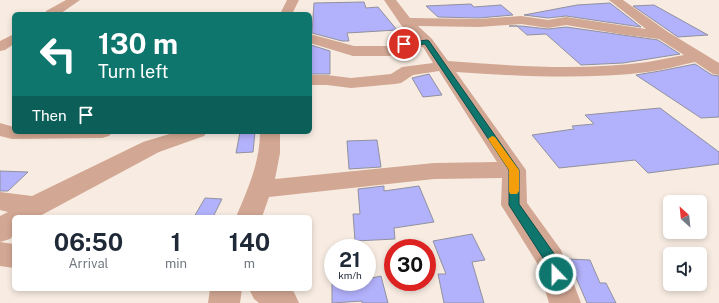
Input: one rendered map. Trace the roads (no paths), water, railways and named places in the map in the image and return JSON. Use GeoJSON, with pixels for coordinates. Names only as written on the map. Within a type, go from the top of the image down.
{"type":"FeatureCollection","features":[{"type":"Feature","properties":{"kind":"street"},"geometry":{"type":"LineString","coordinates":[[54,12],[74,0]]}},
{"type":"Feature","properties":{"kind":"street"},"geometry":{"type":"LineString","coordinates":[[287,12],[293,0]]}},
{"type":"Feature","properties":{"kind":"street"},"geometry":{"type":"LineString","coordinates":[[390,0],[406,22],[427,42],[514,170],[514,205],[551,259],[565,303]]}},
{"type":"Feature","properties":{"kind":"street"},"geometry":{"type":"LineString","coordinates":[[615,0],[663,35],[719,70]]}},
{"type":"Feature","properties":{"kind":"street"},"geometry":{"type":"LineString","coordinates":[[406,22],[479,23],[521,20],[548,24],[566,21],[626,31],[663,35]]}},
{"type":"Feature","properties":{"kind":"street"},"geometry":{"type":"LineString","coordinates":[[312,39],[353,51],[390,52],[404,44],[427,42]]}},
{"type":"Feature","properties":{"kind":"street"},"geometry":{"type":"LineString","coordinates":[[312,80],[351,83],[395,79],[408,71],[443,66],[522,71],[597,71],[648,67],[697,57]]}},
{"type":"Feature","properties":{"kind":"street"},"geometry":{"type":"LineString","coordinates":[[0,129],[12,133]]}},
{"type":"Feature","properties":{"kind":"street"},"geometry":{"type":"LineString","coordinates":[[0,201],[22,214],[151,147],[191,134]]}},
{"type":"Feature","properties":{"kind":"street"},"geometry":{"type":"LineString","coordinates":[[250,215],[260,189],[272,145],[270,134]]}},
{"type":"Feature","properties":{"kind":"street"},"geometry":{"type":"LineString","coordinates":[[260,189],[434,171],[514,170]]}},
{"type":"Feature","properties":{"kind":"street"},"geometry":{"type":"LineString","coordinates":[[0,231],[12,222]]}},
{"type":"Feature","properties":{"kind":"street"},"geometry":{"type":"LineString","coordinates":[[0,254],[12,256]]}},
{"type":"Feature","properties":{"kind":"street"},"geometry":{"type":"LineString","coordinates":[[224,303],[226,291]]}},
{"type":"Feature","properties":{"kind":"street"},"geometry":{"type":"LineString","coordinates":[[267,291],[283,303]]}}]}
